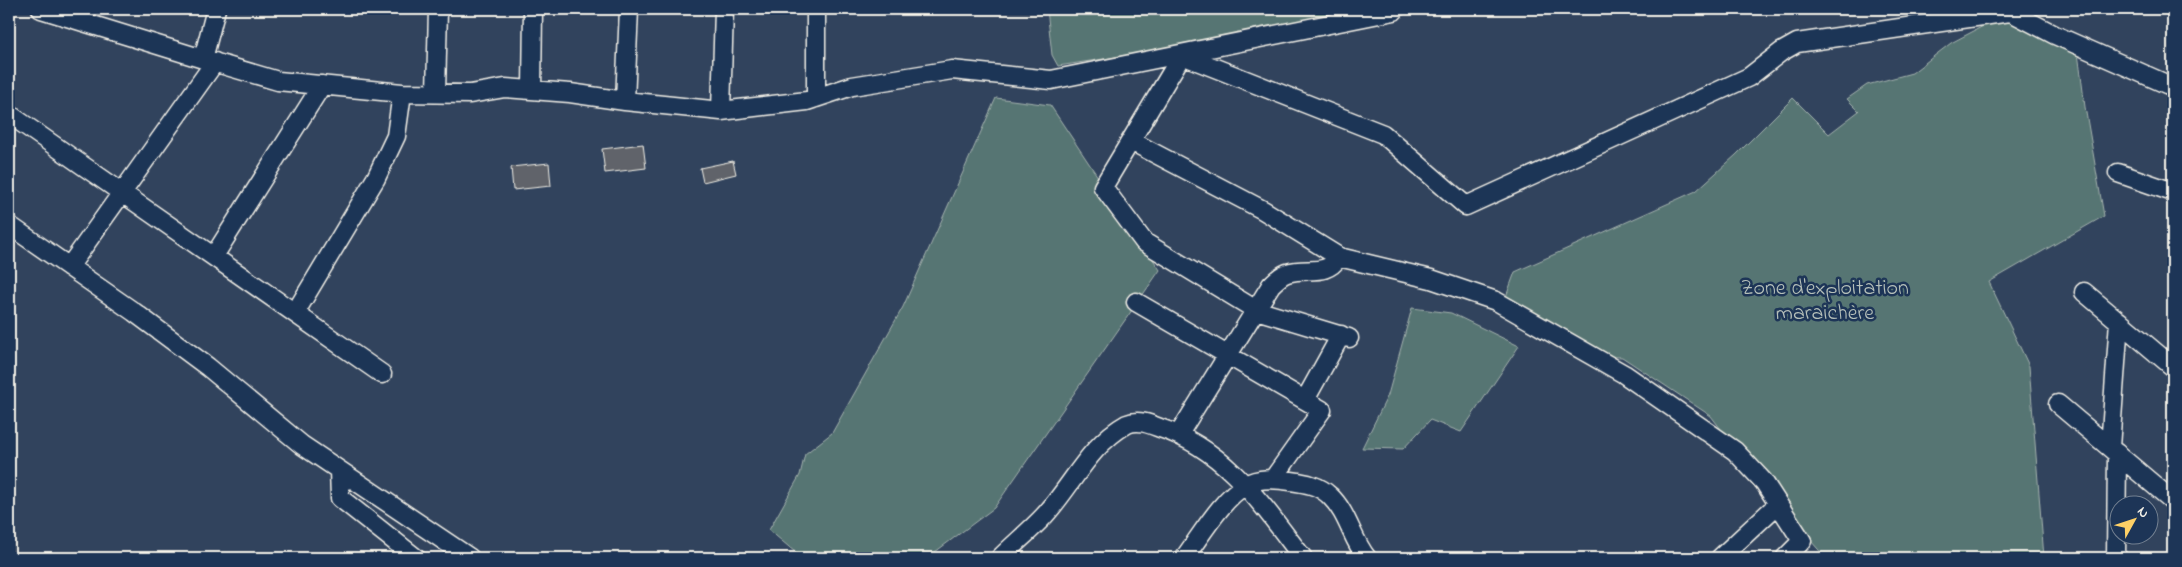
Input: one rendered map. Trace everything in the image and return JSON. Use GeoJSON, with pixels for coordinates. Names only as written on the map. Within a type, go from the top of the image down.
{"type":"FeatureCollection","features":[{"type":"Feature","properties":{"kind":"street"},"geometry":{"type":"LineString","coordinates":[[41,9],[278,81],[402,93],[470,94],[505,88],[570,93],[722,111],[816,98],[852,86],[952,70],[1051,80],[1394,11]]}},
{"type":"Feature","properties":{"kind":"street"},"geometry":{"type":"LineString","coordinates":[[69,267],[122,193],[209,60],[216,9]]}},
{"type":"Feature","properties":{"kind":"street"},"geometry":{"type":"LineString","coordinates":[[436,93],[438,9]]}},
{"type":"Feature","properties":{"kind":"street"},"geometry":{"type":"LineString","coordinates":[[532,90],[533,9]]}},
{"type":"Feature","properties":{"kind":"street"},"geometry":{"type":"LineString","coordinates":[[625,101],[629,9]]}},
{"type":"Feature","properties":{"kind":"street"},"geometry":{"type":"LineString","coordinates":[[722,111],[724,9]]}},
{"type":"Feature","properties":{"kind":"street"},"geometry":{"type":"LineString","coordinates":[[816,9],[816,98]]}},
{"type":"Feature","properties":{"kind":"street"},"geometry":{"type":"LineString","coordinates":[[1182,55],[1383,134],[1466,206],[1749,77],[1781,52],[1797,43],[2008,10],[2055,35],[2173,88]]}},
{"type":"Feature","properties":{"kind":"street"},"geometry":{"type":"LineString","coordinates":[[1182,55],[1103,187],[1144,242],[1256,310],[1345,337],[1305,400]]}},
{"type":"Feature","properties":{"kind":"street"},"geometry":{"type":"LineString","coordinates":[[214,256],[322,85]]}},
{"type":"Feature","properties":{"kind":"street"},"geometry":{"type":"LineString","coordinates":[[295,313],[376,178],[396,136],[402,93]]}},
{"type":"Feature","properties":{"kind":"street"},"geometry":{"type":"LineString","coordinates":[[9,114],[382,374]]}},
{"type":"Feature","properties":{"kind":"street"},"geometry":{"type":"LineString","coordinates":[[1131,141],[1263,210],[1339,257],[1431,279],[1496,301],[1624,374],[1735,451],[1764,482],[1802,541],[1785,558]]}},
{"type":"Feature","properties":{"kind":"street"},"geometry":{"type":"LineString","coordinates":[[2118,173],[2173,192]]}},
{"type":"Feature","properties":{"kind":"street"},"geometry":{"type":"LineString","coordinates":[[9,225],[208,367],[302,445],[470,558]]}},
{"type":"Feature","properties":{"kind":"street"},"geometry":{"type":"LineString","coordinates":[[1178,434],[1271,285],[1288,272],[1324,270],[1334,265],[1339,257]]}},
{"type":"Feature","properties":{"kind":"street"},"geometry":{"type":"LineString","coordinates":[[2084,292],[2173,367]]}},
{"type":"Feature","properties":{"kind":"street"},"geometry":{"type":"LineString","coordinates":[[1136,302],[1322,410],[1273,479]]}},
{"type":"Feature","properties":{"kind":"street"},"geometry":{"type":"LineString","coordinates":[[2116,558],[2113,450],[2119,322]]}},
{"type":"Feature","properties":{"kind":"street"},"geometry":{"type":"LineString","coordinates":[[2058,404],[2172,497]]}},
{"type":"Feature","properties":{"kind":"street"},"geometry":{"type":"LineString","coordinates":[[1000,558],[1044,516],[1091,454],[1104,441],[1129,423],[1144,422],[1178,434],[1221,461],[1246,484],[1303,558]]}},
{"type":"Feature","properties":{"kind":"street"},"geometry":{"type":"LineString","coordinates":[[339,470],[340,498],[416,558]]}},
{"type":"Feature","properties":{"kind":"street"},"geometry":{"type":"LineString","coordinates":[[1184,558],[1223,505],[1246,484],[1273,479],[1307,484],[1318,488],[1330,496],[1348,523],[1358,548],[1367,558]]}},
{"type":"Feature","properties":{"kind":"street"},"geometry":{"type":"LineString","coordinates":[[1720,558],[1778,504]]}},
{"type":"Feature","properties":{"kind":"green space"},"geometry":{"type":"Polygon","coordinates":[[[1047,9],[1362,9],[1187,46],[1058,66],[1052,55],[1047,9]]]}},
{"type":"Feature","properties":{"kind":"green space","name":"Zone d'exploitation maraichère"},"geometry":{"type":"Polygon","coordinates":[[[2010,12],[2077,45],[2085,107],[2104,216],[1989,282],[2029,366],[2044,558],[1826,558],[1778,504],[1711,416],[1622,357],[1594,356],[1503,305],[1515,272],[1696,191],[1736,155],[1793,98],[1829,134],[1859,111],[1847,99],[1867,85],[1912,73],[1951,43],[2010,12]]]}},
{"type":"Feature","properties":{"kind":"green space"},"geometry":{"type":"Polygon","coordinates":[[[996,98],[1050,105],[1160,270],[994,508],[927,558],[802,558],[769,530],[800,475],[805,454],[832,433],[903,307],[996,98]]]}},
{"type":"Feature","properties":{"kind":"green space"},"geometry":{"type":"Polygon","coordinates":[[[1412,308],[1451,313],[1519,346],[1461,432],[1430,420],[1403,449],[1362,448],[1388,395],[1412,308]]]}},
{"type":"Feature","properties":{"kind":"building"},"geometry":{"type":"Polygon","coordinates":[[[643,144],[646,168],[605,173],[602,149],[643,144]]]}},
{"type":"Feature","properties":{"kind":"building"},"geometry":{"type":"Polygon","coordinates":[[[733,161],[736,174],[703,182],[700,168],[733,161]]]}},
{"type":"Feature","properties":{"kind":"building"},"geometry":{"type":"Polygon","coordinates":[[[549,163],[551,186],[513,190],[511,167],[549,163]]]}}]}
